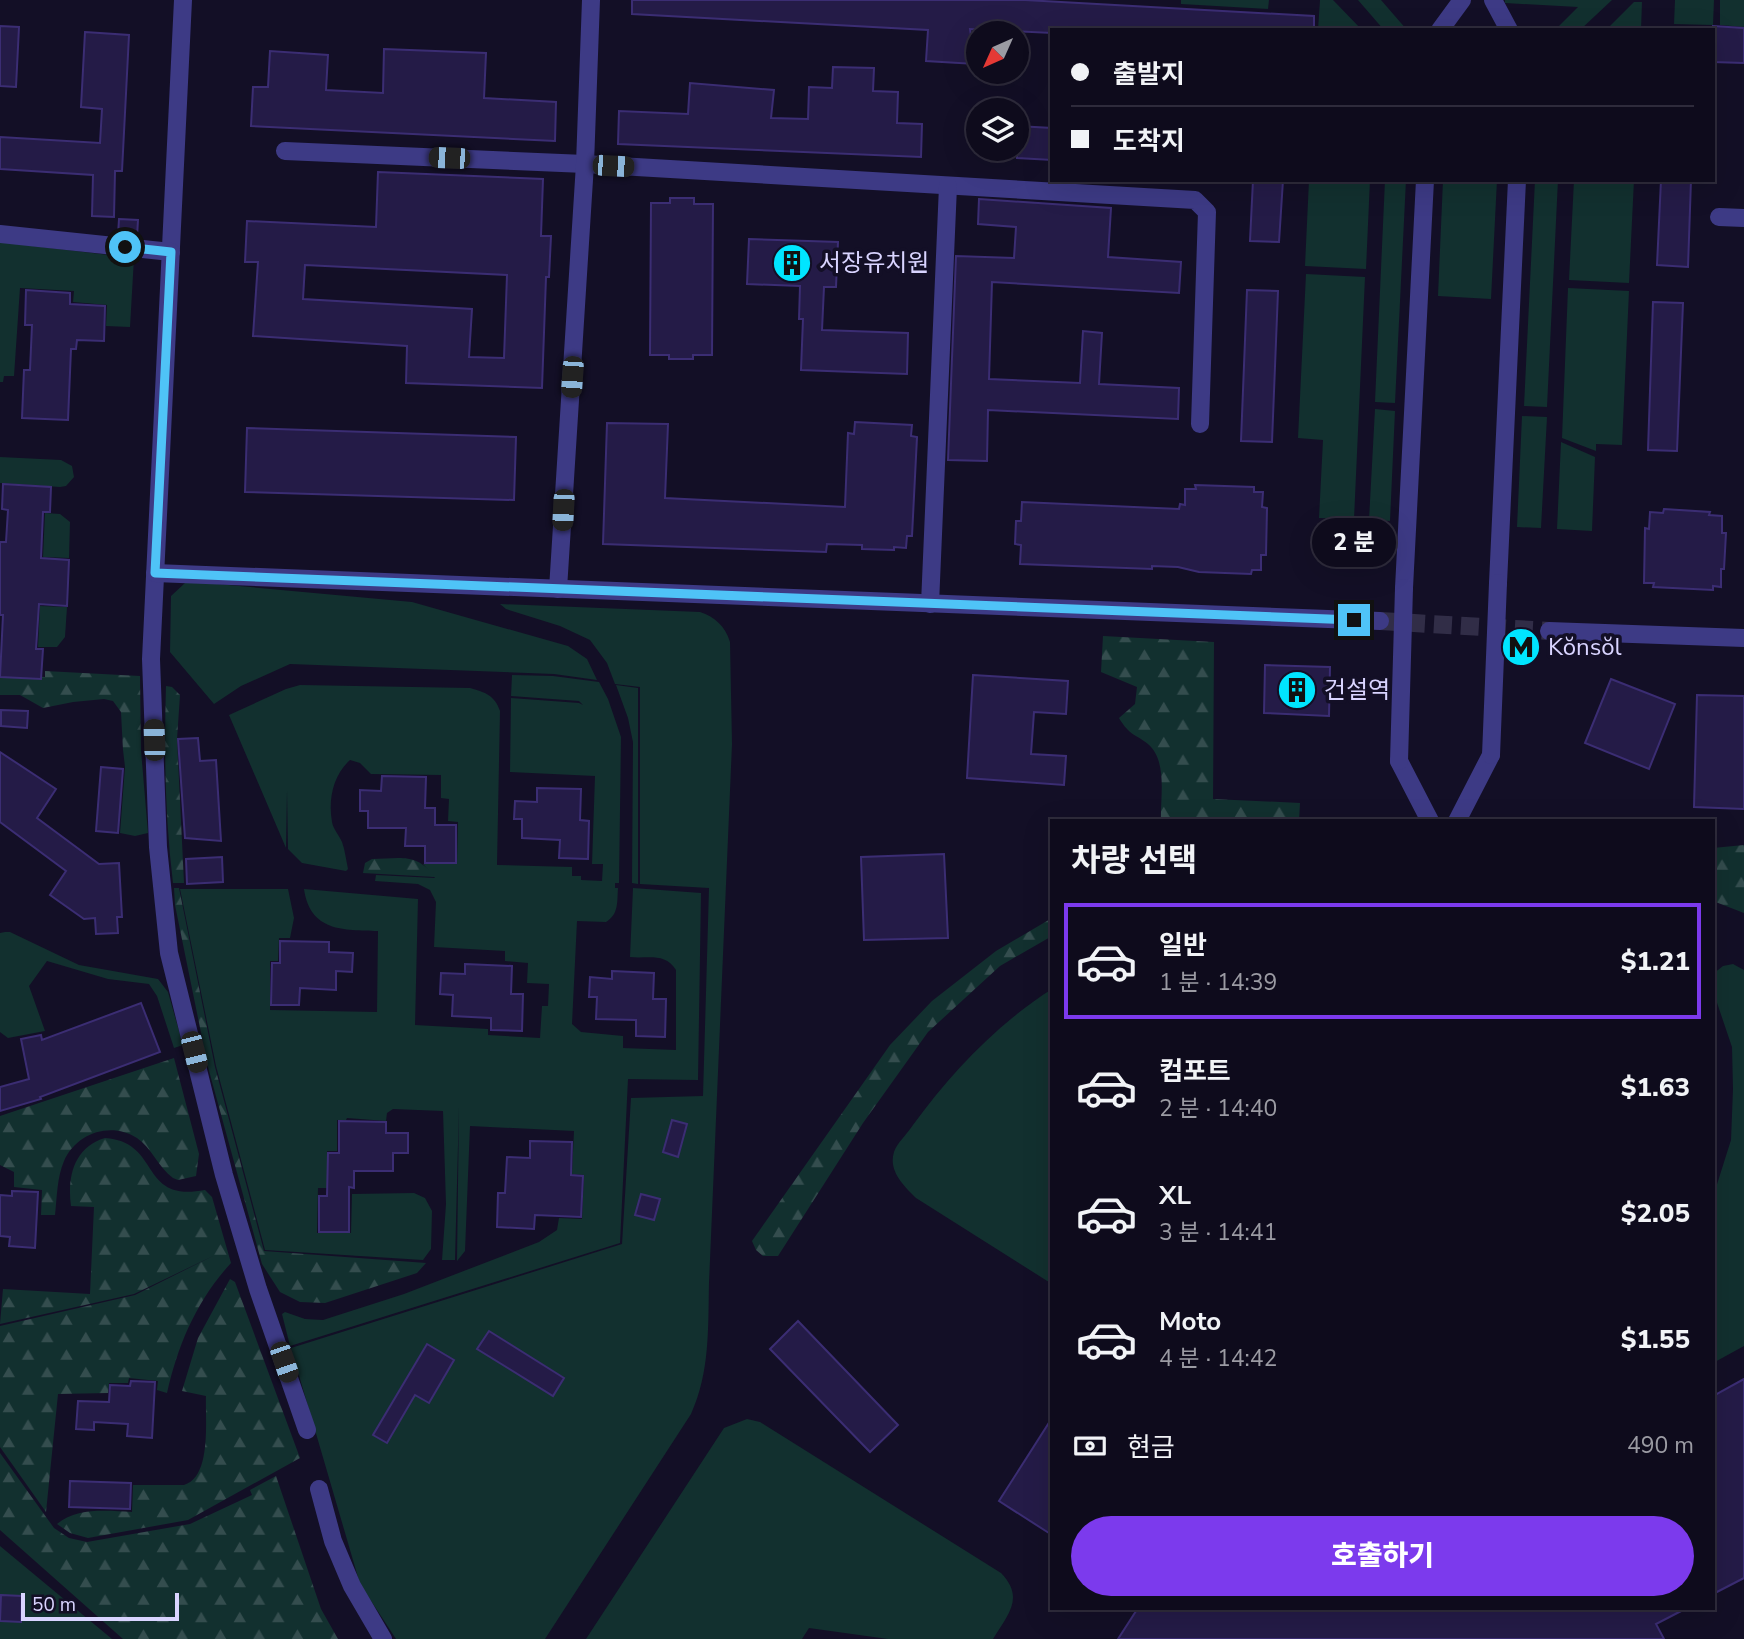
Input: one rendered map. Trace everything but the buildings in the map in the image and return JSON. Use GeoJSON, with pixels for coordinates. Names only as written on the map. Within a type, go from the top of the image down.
{"type":"FeatureCollection","features":[{"type":"Feature","properties":{"kind":"street"},"geometry":{"type":"LineString","coordinates":[[183,0],[151,659],[158,847],[169,953],[224,1175],[258,1289],[307,1430]]}},
{"type":"Feature","properties":{"kind":"street"},"geometry":{"type":"LineString","coordinates":[[558,589],[585,164],[591,0]]}},
{"type":"Feature","properties":{"kind":"street"},"geometry":{"type":"LineString","coordinates":[[1441,28],[1462,0]]}},
{"type":"Feature","properties":{"kind":"street"},"geometry":{"type":"LineString","coordinates":[[1493,0],[1508,28]]}},
{"type":"Feature","properties":{"kind":"street"},"geometry":{"type":"LineString","coordinates":[[285,151],[585,164],[1195,200],[1207,212],[1200,424]]}},
{"type":"Feature","properties":{"kind":"street"},"geometry":{"type":"LineString","coordinates":[[1425,182],[1404,588],[1399,761],[1429,819]]}},
{"type":"Feature","properties":{"kind":"street"},"geometry":{"type":"LineString","coordinates":[[1458,819],[1491,755],[1517,182]]}},
{"type":"Feature","properties":{"kind":"street"},"geometry":{"type":"LineString","coordinates":[[930,604],[948,186]]}},
{"type":"Feature","properties":{"kind":"street"},"geometry":{"type":"LineString","coordinates":[[1719,217],[1744,218]]}},
{"type":"Feature","properties":{"kind":"street"},"geometry":{"type":"LineString","coordinates":[[0,234],[171,252]]}},
{"type":"Feature","properties":{"kind":"street"},"geometry":{"type":"LineString","coordinates":[[155,573],[1380,621]]}},
{"type":"Feature","properties":{"kind":"street"},"geometry":{"type":"LineString","coordinates":[[1549,631],[1744,638]]}},
{"type":"Feature","properties":{"kind":"street"},"geometry":{"type":"LineString","coordinates":[[318,1489],[333,1541],[352,1586],[383,1639]]}},
{"type":"Feature","properties":{"kind":"green space"},"geometry":{"type":"Polygon","coordinates":[[[1181,0],[1269,0],[1268,9],[1181,4],[1181,0]]]}},
{"type":"Feature","properties":{"kind":"green space"},"geometry":{"type":"Polygon","coordinates":[[[1320,0],[1333,0],[1360,28],[1318,28],[1320,0]]]}},
{"type":"Feature","properties":{"kind":"green space"},"geometry":{"type":"Polygon","coordinates":[[[1358,0],[1381,0],[1405,28],[1382,28],[1358,0]]]}},
{"type":"Feature","properties":{"kind":"green space"},"geometry":{"type":"Polygon","coordinates":[[[1505,0],[1612,0],[1582,28],[1557,28],[1578,7],[1505,3],[1505,0]]]}},
{"type":"Feature","properties":{"kind":"green space"},"geometry":{"type":"Polygon","coordinates":[[[1675,0],[1714,0],[1713,25],[1674,24],[1675,0]]]}},
{"type":"Feature","properties":{"kind":"green space"},"geometry":{"type":"Polygon","coordinates":[[[1720,0],[1744,0],[1744,27],[1720,25],[1720,0]]]}},
{"type":"Feature","properties":{"kind":"green space"},"geometry":{"type":"Polygon","coordinates":[[[1634,2],[1642,2],[1641,28],[1608,28],[1634,2]]]}},
{"type":"Feature","properties":{"kind":"green space"},"geometry":{"type":"Polygon","coordinates":[[[1309,182],[1370,182],[1366,269],[1305,266],[1309,182]]]}},
{"type":"Feature","properties":{"kind":"green space"},"geometry":{"type":"Polygon","coordinates":[[[1385,182],[1406,182],[1395,403],[1375,402],[1385,182]]]}},
{"type":"Feature","properties":{"kind":"green space"},"geometry":{"type":"Polygon","coordinates":[[[1443,182],[1497,182],[1491,299],[1438,296],[1443,182]]]}},
{"type":"Feature","properties":{"kind":"green space"},"geometry":{"type":"Polygon","coordinates":[[[1535,182],[1558,182],[1547,407],[1524,406],[1535,182]]]}},
{"type":"Feature","properties":{"kind":"green space"},"geometry":{"type":"Polygon","coordinates":[[[1574,182],[1634,182],[1629,283],[1569,280],[1574,182]]]}},
{"type":"Feature","properties":{"kind":"green space"},"geometry":{"type":"Polygon","coordinates":[[[0,242],[134,258],[130,327],[106,326],[107,305],[73,302],[74,291],[20,288],[14,376],[4,376],[3,382],[0,382],[0,242]]]}},
{"type":"Feature","properties":{"kind":"green space"},"geometry":{"type":"Polygon","coordinates":[[[1306,274],[1365,277],[1354,519],[1319,518],[1323,440],[1298,438],[1306,274]]]}},
{"type":"Feature","properties":{"kind":"green space"},"geometry":{"type":"Polygon","coordinates":[[[1568,288],[1629,291],[1622,445],[1596,444],[1596,451],[1562,438],[1568,288]]]}},
{"type":"Feature","properties":{"kind":"green space"},"geometry":{"type":"Polygon","coordinates":[[[1375,409],[1395,411],[1390,521],[1369,520],[1375,409]]]}},
{"type":"Feature","properties":{"kind":"green space"},"geometry":{"type":"Polygon","coordinates":[[[1522,416],[1547,417],[1541,528],[1517,527],[1522,416]]]}},
{"type":"Feature","properties":{"kind":"green space"},"geometry":{"type":"Polygon","coordinates":[[[1561,442],[1595,457],[1592,531],[1557,529],[1561,442]]]}},
{"type":"Feature","properties":{"kind":"green space"},"geometry":{"type":"Polygon","coordinates":[[[0,457],[61,460],[72,466],[74,477],[66,486],[60,487],[0,483],[0,457]]]}},
{"type":"Feature","properties":{"kind":"green space"},"geometry":{"type":"Polygon","coordinates":[[[45,513],[60,514],[70,522],[69,558],[43,557],[45,513]]]}},
{"type":"Feature","properties":{"kind":"green space"},"geometry":{"type":"Polygon","coordinates":[[[185,583],[412,602],[568,646],[587,659],[597,680],[554,674],[290,664],[241,686],[214,704],[170,652],[171,596],[185,583]]]}},
{"type":"Feature","properties":{"kind":"green space"},"geometry":{"type":"Polygon","coordinates":[[[500,604],[700,612],[719,623],[730,642],[732,744],[707,1350],[702,1382],[691,1414],[545,1639],[396,1639],[360,1584],[291,1348],[622,1244],[631,1098],[703,1096],[709,888],[640,884],[640,687],[615,684],[607,663],[590,640],[560,626],[506,609],[500,604]]]}},
{"type":"Feature","properties":{"kind":"green space"},"geometry":{"type":"Polygon","coordinates":[[[40,606],[67,607],[65,637],[57,647],[38,647],[40,606]]]}},
{"type":"Feature","properties":{"kind":"green space"},"geometry":{"type":"Polygon","coordinates":[[[1103,636],[1214,642],[1213,799],[1300,803],[1299,819],[1161,819],[1162,780],[1158,760],[1148,744],[1129,731],[1119,718],[1135,704],[1137,687],[1101,672],[1103,636]]]}},
{"type":"Feature","properties":{"kind":"green space"},"geometry":{"type":"Polygon","coordinates":[[[45,671],[140,676],[141,750],[123,750],[121,712],[113,701],[104,699],[73,702],[43,708],[20,695],[0,695],[0,675],[45,677],[45,671]]]}},
{"type":"Feature","properties":{"kind":"green space"},"geometry":{"type":"Polygon","coordinates":[[[512,675],[553,676],[599,682],[621,737],[619,883],[615,883],[615,888],[618,888],[616,907],[606,922],[577,921],[572,1024],[581,1032],[623,1036],[623,1048],[676,1050],[676,970],[672,964],[661,959],[630,957],[633,888],[701,893],[698,1080],[628,1079],[620,1243],[290,1346],[282,1314],[285,1312],[305,1319],[323,1320],[404,1294],[539,1242],[557,1230],[559,1218],[582,1219],[584,1175],[572,1174],[574,1131],[470,1126],[465,1251],[457,1261],[459,1107],[455,1260],[442,1260],[446,1204],[443,1111],[393,1109],[387,1113],[386,1121],[347,1118],[337,1120],[337,1151],[327,1151],[327,1188],[318,1188],[317,1233],[351,1233],[352,1194],[414,1193],[425,1198],[432,1211],[431,1249],[423,1260],[265,1250],[216,1066],[180,889],[288,889],[294,918],[290,938],[279,938],[278,961],[270,961],[270,1010],[377,1012],[378,931],[341,929],[321,921],[313,914],[304,889],[418,899],[415,1025],[488,1029],[488,1035],[540,1038],[542,1006],[548,1006],[549,984],[527,983],[528,963],[505,961],[505,951],[434,947],[436,902],[430,890],[418,884],[375,881],[376,875],[435,878],[423,864],[457,864],[458,822],[448,821],[449,799],[441,798],[441,775],[371,774],[360,763],[350,760],[336,780],[331,805],[333,825],[342,842],[348,869],[346,871],[302,863],[288,849],[287,791],[286,848],[229,715],[300,685],[470,688],[484,693],[495,701],[500,711],[497,865],[572,867],[572,876],[581,876],[581,880],[602,881],[603,864],[592,864],[595,776],[510,772],[511,698],[583,705],[579,701],[511,696],[512,675]]]}},
{"type":"Feature","properties":{"kind":"green space"},"geometry":{"type":"Polygon","coordinates":[[[616,685],[638,688],[638,884],[632,883],[633,742],[616,685]]]}},
{"type":"Feature","properties":{"kind":"green space"},"geometry":{"type":"Polygon","coordinates":[[[166,686],[172,687],[180,695],[177,739],[184,883],[173,883],[170,858],[166,784],[166,686]]]}},
{"type":"Feature","properties":{"kind":"green space"},"geometry":{"type":"Polygon","coordinates":[[[123,750],[141,750],[148,833],[135,836],[120,833],[125,767],[123,750]]]}},
{"type":"Feature","properties":{"kind":"green space"},"geometry":{"type":"Polygon","coordinates":[[[1744,845],[1744,913],[1715,902],[1715,848],[1744,845]]]}},
{"type":"Feature","properties":{"kind":"green space"},"geometry":{"type":"Polygon","coordinates":[[[372,859],[414,860],[435,877],[363,873],[365,863],[372,859]]]}},
{"type":"Feature","properties":{"kind":"green space"},"geometry":{"type":"Polygon","coordinates":[[[174,888],[179,888],[215,1067],[264,1251],[426,1263],[417,1273],[325,1303],[300,1302],[280,1292],[262,1264],[208,1067],[175,905],[174,888]]]}},
{"type":"Feature","properties":{"kind":"green space"},"geometry":{"type":"Polygon","coordinates":[[[1050,919],[1050,937],[1000,966],[928,1032],[863,1123],[778,1256],[763,1256],[752,1241],[890,1045],[932,1001],[996,951],[1050,919]]]}},
{"type":"Feature","properties":{"kind":"green space"},"geometry":{"type":"Polygon","coordinates":[[[10,932],[79,965],[158,979],[168,992],[183,1045],[174,1048],[157,996],[149,984],[108,979],[47,961],[29,986],[45,1031],[8,1038],[0,1032],[0,933],[10,932]]]}},
{"type":"Feature","properties":{"kind":"green space"},"geometry":{"type":"Polygon","coordinates":[[[1733,964],[1744,970],[1744,1346],[1715,1362],[1715,1191],[1731,1140],[1733,1089],[1732,1047],[1715,997],[1715,972],[1723,966],[1733,964]]]}},
{"type":"Feature","properties":{"kind":"green space"},"geometry":{"type":"Polygon","coordinates":[[[1050,990],[1050,1283],[916,1198],[898,1178],[893,1166],[894,1152],[900,1142],[959,1068],[994,1034],[1050,990]]]}},
{"type":"Feature","properties":{"kind":"green space"},"geometry":{"type":"Polygon","coordinates":[[[174,1058],[199,1154],[196,1176],[178,1180],[173,1178],[137,1138],[116,1130],[106,1130],[86,1137],[70,1151],[62,1167],[55,1215],[41,1215],[42,1190],[14,1187],[14,1172],[0,1165],[0,1116],[174,1058]]]}},
{"type":"Feature","properties":{"kind":"green space"},"geometry":{"type":"Polygon","coordinates":[[[105,1138],[123,1142],[135,1150],[159,1180],[169,1188],[184,1192],[205,1190],[212,1197],[231,1263],[208,1292],[190,1324],[167,1393],[157,1390],[158,1381],[129,1378],[128,1383],[109,1383],[108,1393],[58,1394],[46,1512],[0,1447],[0,1326],[135,1295],[215,1255],[134,1294],[0,1324],[3,1289],[90,1294],[94,1207],[71,1206],[70,1184],[75,1164],[86,1148],[105,1138]]]}},
{"type":"Feature","properties":{"kind":"green space"},"geometry":{"type":"Polygon","coordinates":[[[230,1279],[235,1282],[300,1458],[188,1520],[88,1538],[70,1533],[57,1524],[83,1512],[132,1512],[133,1485],[184,1485],[193,1480],[199,1471],[205,1446],[206,1396],[182,1391],[198,1338],[230,1279]]]}},
{"type":"Feature","properties":{"kind":"green space"},"geometry":{"type":"Polygon","coordinates":[[[747,1419],[760,1422],[1001,1573],[1012,1590],[1013,1598],[1012,1606],[993,1639],[888,1639],[809,1628],[802,1639],[586,1639],[724,1428],[747,1419]]]}},
{"type":"Feature","properties":{"kind":"green space"},"geometry":{"type":"Polygon","coordinates":[[[0,1453],[54,1528],[69,1538],[87,1542],[190,1524],[252,1495],[250,1490],[276,1476],[321,1609],[338,1639],[123,1639],[0,1530],[0,1453]]]}},
{"type":"Feature","properties":{"kind":"green space"},"geometry":{"type":"Polygon","coordinates":[[[0,1546],[112,1639],[0,1639],[0,1546]]]}},
{"type":"Feature","properties":{"kind":"tunnel"},"geometry":{"type":"LineString","coordinates":[[1380,621],[1549,631]]}},
{"type":"Feature","properties":{"kind":"place","name":"서장유치원"},"geometry":{"type":"Point","coordinates":[792,263]}},
{"type":"Feature","properties":{"kind":"place","name":"Kŏnsŏl"},"geometry":{"type":"Point","coordinates":[1521,647]}},
{"type":"Feature","properties":{"kind":"place","name":"건설역"},"geometry":{"type":"Point","coordinates":[1297,690]}},
{"type":"Feature","properties":{"kind":"route"},"geometry":{"type":"LineString","coordinates":[[125,247],[171,252],[155,573],[1354,620]]}}]}
